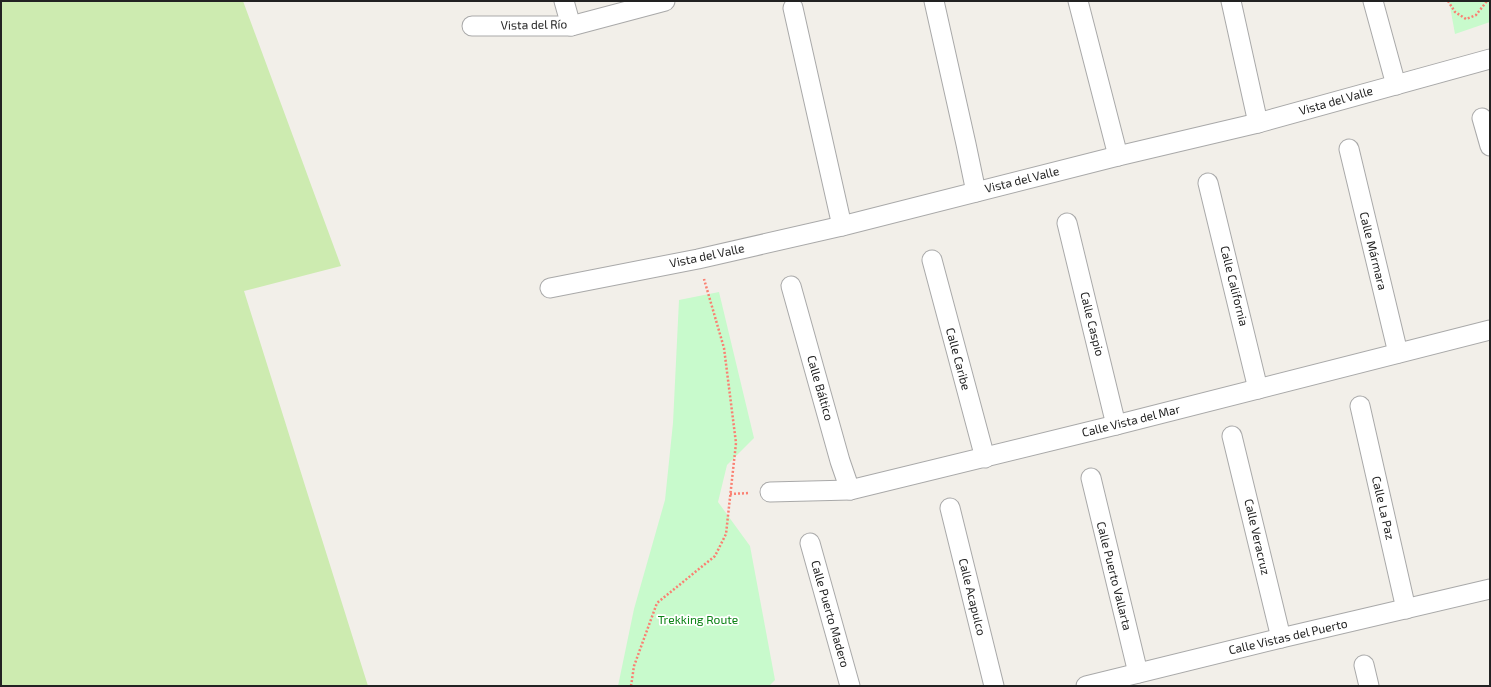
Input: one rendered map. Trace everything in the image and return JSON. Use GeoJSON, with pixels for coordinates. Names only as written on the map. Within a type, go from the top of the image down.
{"type":"FeatureCollection","features":[{"type":"Feature","properties":{"kind":"street"},"geometry":{"type":"LineString","coordinates":[[564,1],[571,26]]}},
{"type":"Feature","properties":{"kind":"street","name":"Vista del Río"},"geometry":{"type":"LineString","coordinates":[[472,26],[571,26],[665,1]]}},
{"type":"Feature","properties":{"kind":"street"},"geometry":{"type":"LineString","coordinates":[[934,1],[976,192]]}},
{"type":"Feature","properties":{"kind":"street"},"geometry":{"type":"LineString","coordinates":[[1078,1],[1118,156]]}},
{"type":"Feature","properties":{"kind":"street"},"geometry":{"type":"LineString","coordinates":[[1231,1],[1258,123]]}},
{"type":"Feature","properties":{"kind":"street"},"geometry":{"type":"LineString","coordinates":[[1373,1],[1396,85]]}},
{"type":"Feature","properties":{"kind":"street"},"geometry":{"type":"LineString","coordinates":[[793,8],[842,226]]}},
{"type":"Feature","properties":{"kind":"street","name":"Vista del Valle"},"geometry":{"type":"LineString","coordinates":[[550,288],[698,259],[842,226],[1118,156],[1258,123],[1490,59]]}},
{"type":"Feature","properties":{"kind":"street"},"geometry":{"type":"LineString","coordinates":[[1482,118],[1490,146]]}},
{"type":"Feature","properties":{"kind":"street","name":"Calle Mármara"},"geometry":{"type":"LineString","coordinates":[[1349,150],[1398,353]]}},
{"type":"Feature","properties":{"kind":"street","name":"Calle California"},"geometry":{"type":"LineString","coordinates":[[1208,183],[1258,389]]}},
{"type":"Feature","properties":{"kind":"street","name":"Calle Caspio"},"geometry":{"type":"LineString","coordinates":[[1068,223],[1116,425]]}},
{"type":"Feature","properties":{"kind":"street","name":"Calle Caribe"},"geometry":{"type":"LineString","coordinates":[[932,260],[985,458]]}},
{"type":"Feature","properties":{"kind":"street","name":"Calle Báltico"},"geometry":{"type":"LineString","coordinates":[[791,286],[838,454],[850,490]]}},
{"type":"Feature","properties":{"kind":"street","name":"Calle Vista del Mar"},"geometry":{"type":"LineString","coordinates":[[770,492],[850,490],[985,458],[1490,330]]}},
{"type":"Feature","properties":{"kind":"street","name":"Calle La Paz"},"geometry":{"type":"LineString","coordinates":[[1360,406],[1406,609]]}},
{"type":"Feature","properties":{"kind":"street","name":"Calle Veracruz"},"geometry":{"type":"LineString","coordinates":[[1232,436],[1281,638]]}},
{"type":"Feature","properties":{"kind":"street","name":"Calle Puerto Vallarta"},"geometry":{"type":"LineString","coordinates":[[1091,478],[1138,673]]}},
{"type":"Feature","properties":{"kind":"street","name":"Calle Acapulco"},"geometry":{"type":"LineString","coordinates":[[950,508],[994,686]]}},
{"type":"Feature","properties":{"kind":"street","name":"Calle Puerto Madero"},"geometry":{"type":"LineString","coordinates":[[810,543],[850,686]]}},
{"type":"Feature","properties":{"kind":"street","name":"Calle Vistas del Puerto"},"geometry":{"type":"LineString","coordinates":[[1086,686],[1490,589]]}},
{"type":"Feature","properties":{"kind":"street"},"geometry":{"type":"LineString","coordinates":[[1364,665],[1369,686]]}},
{"type":"Feature","properties":{"kind":"path"},"geometry":{"type":"LineString","coordinates":[[1448,1],[1455,12],[1466,19],[1476,15],[1487,1]]}},
{"type":"Feature","properties":{"kind":"path"},"geometry":{"type":"LineString","coordinates":[[631,686],[634,666],[657,603],[715,556],[726,534],[736,443],[724,348],[698,259]]}},
{"type":"Feature","properties":{"kind":"green space"},"geometry":{"type":"Polygon","coordinates":[[[1,1],[243,1],[341,266],[244,291],[368,686],[1,686],[1,1]]]}},
{"type":"Feature","properties":{"kind":"green space"},"geometry":{"type":"Polygon","coordinates":[[[1449,1],[1490,1],[1490,22],[1455,34],[1449,1]]]}},
{"type":"Feature","properties":{"kind":"green space","name":"Trekking Route"},"geometry":{"type":"Polygon","coordinates":[[[719,292],[754,438],[727,465],[718,502],[750,546],[775,680],[769,686],[618,686],[634,609],[665,500],[673,423],[679,300],[719,292]]]}}]}
